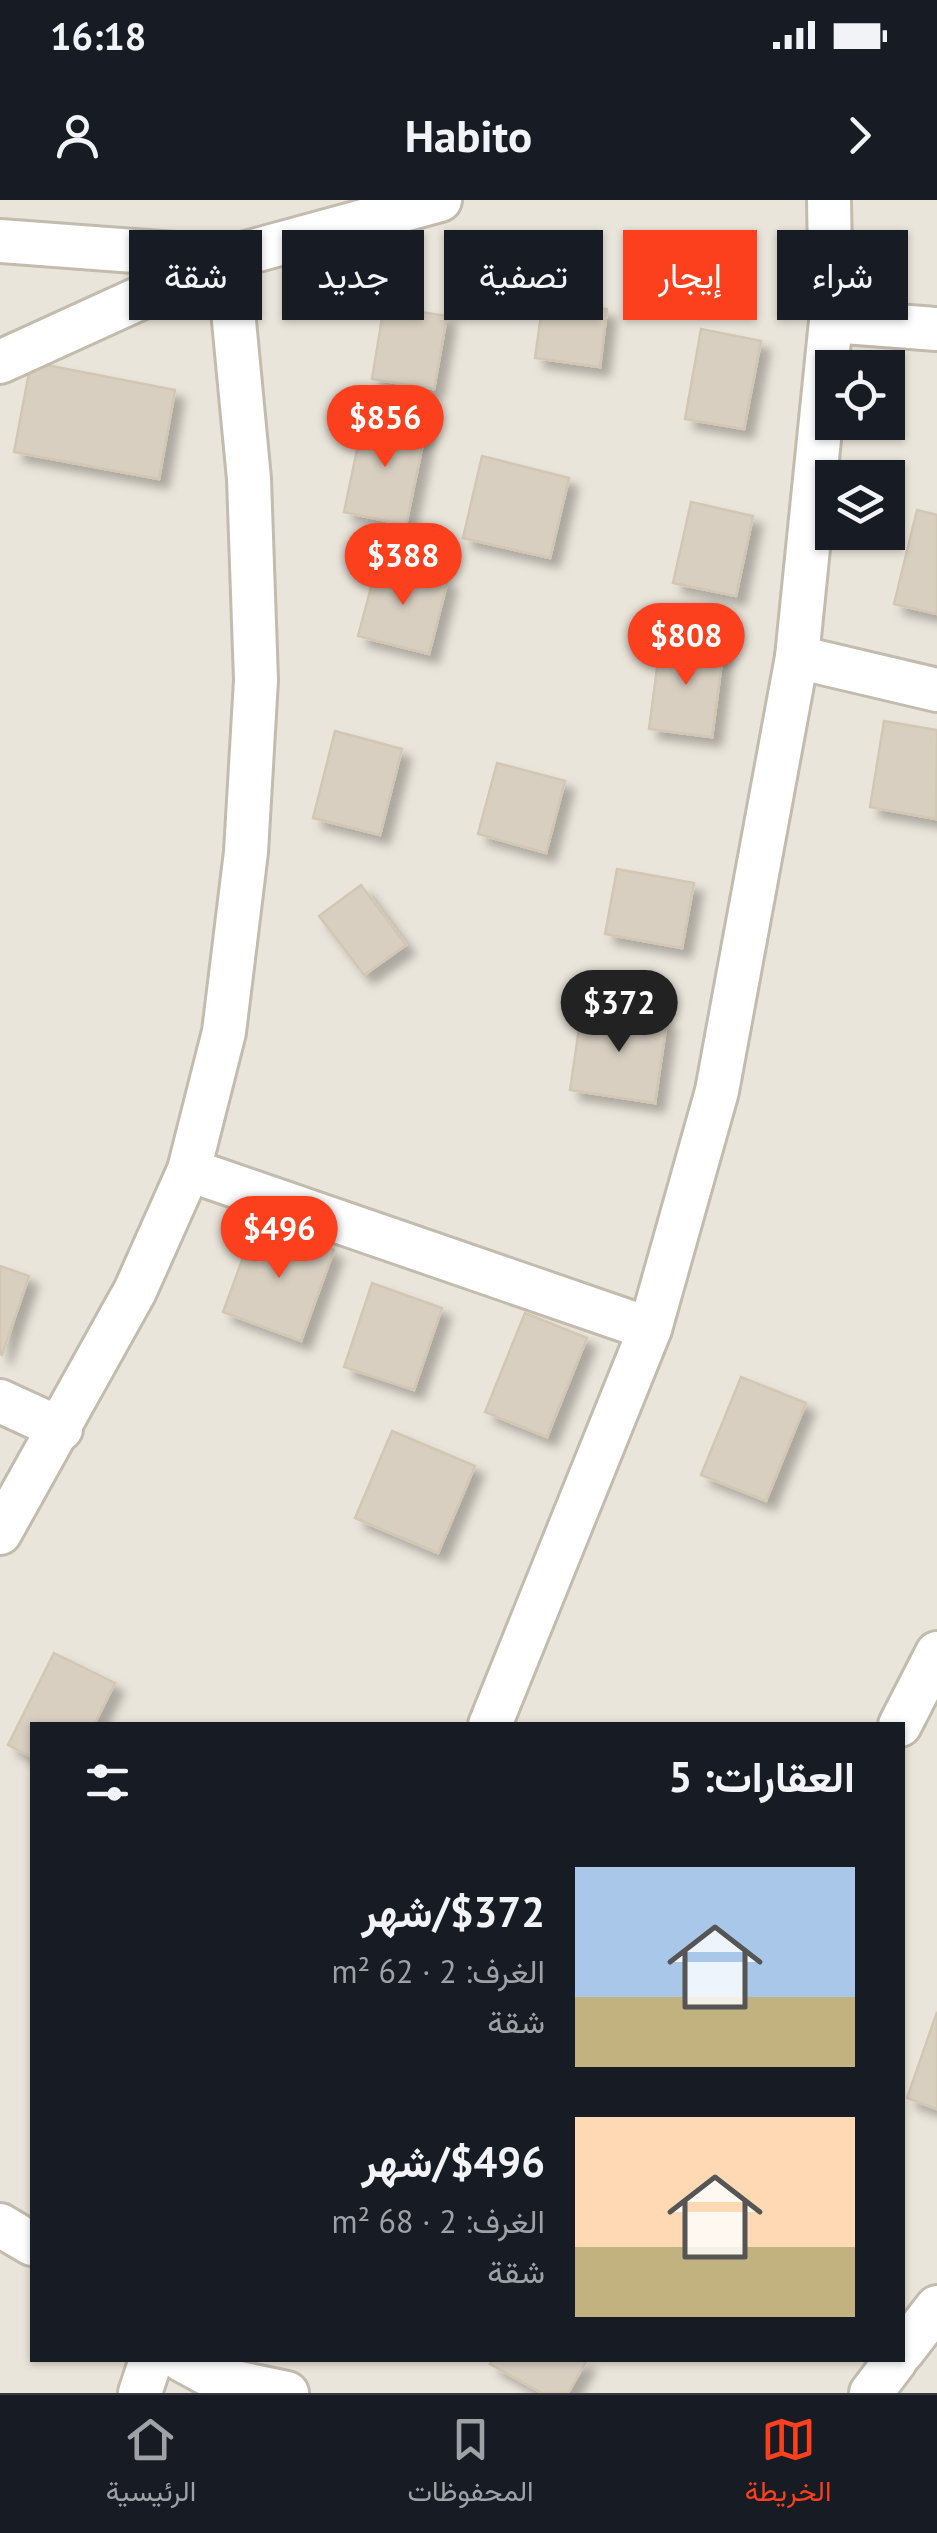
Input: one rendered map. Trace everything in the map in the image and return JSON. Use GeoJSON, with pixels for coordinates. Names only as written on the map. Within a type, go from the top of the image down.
{"type":"FeatureCollection","features":[{"type":"Feature","properties":{"kind":"street"},"geometry":{"type":"LineString","coordinates":[[262,249],[440,200]]}},
{"type":"Feature","properties":{"kind":"street"},"geometry":{"type":"LineString","coordinates":[[491,1722],[650,1329],[717,1090],[797,657],[831,321],[829,200]]}},
{"type":"Feature","properties":{"kind":"street"},"geometry":{"type":"LineString","coordinates":[[0,241],[129,251]]}},
{"type":"Feature","properties":{"kind":"street"},"geometry":{"type":"LineString","coordinates":[[0,362],[129,303]]}},
{"type":"Feature","properties":{"kind":"street"},"geometry":{"type":"LineString","coordinates":[[0,1533],[135,1291],[190,1170],[224,1032],[246,852],[256,680],[249,479],[234,320]]}},
{"type":"Feature","properties":{"kind":"street"},"geometry":{"type":"LineString","coordinates":[[831,321],[937,329]]}},
{"type":"Feature","properties":{"kind":"street"},"geometry":{"type":"LineString","coordinates":[[797,657],[937,690]]}},
{"type":"Feature","properties":{"kind":"street"},"geometry":{"type":"LineString","coordinates":[[190,1170],[650,1329]]}},
{"type":"Feature","properties":{"kind":"street"},"geometry":{"type":"LineString","coordinates":[[0,1402],[61,1429]]}},
{"type":"Feature","properties":{"kind":"street"},"geometry":{"type":"LineString","coordinates":[[902,1722],[937,1653]]}},
{"type":"Feature","properties":{"kind":"street"},"geometry":{"type":"LineString","coordinates":[[0,2225],[30,2243]]}},
{"type":"Feature","properties":{"kind":"street"},"geometry":{"type":"LineString","coordinates":[[905,2348],[937,2307]]}},
{"type":"Feature","properties":{"kind":"street"},"geometry":{"type":"LineString","coordinates":[[140,2393],[150,2362]]}},
{"type":"Feature","properties":{"kind":"street"},"geometry":{"type":"LineString","coordinates":[[274,2362],[299,2393]]}},
{"type":"Feature","properties":{"kind":"street"},"geometry":{"type":"LineString","coordinates":[[871,2393],[894,2362]]}},
{"type":"Feature","properties":{"kind":"street"},"geometry":{"type":"LineString","coordinates":[[204,2373],[287,2393]]}},
{"type":"Feature","properties":{"kind":"shaded area"},"geometry":{"type":"Polygon","coordinates":[[[0,200],[937,200],[937,2393],[0,2393],[0,200]]]}},
{"type":"Feature","properties":{"kind":"building"},"geometry":{"type":"Polygon","coordinates":[[[603,308],[607,309],[600,367],[535,358],[540,320],[603,320],[603,308]]]}},
{"type":"Feature","properties":{"kind":"building"},"geometry":{"type":"Polygon","coordinates":[[[424,312],[444,316],[434,389],[372,379],[382,320],[424,320],[424,312]]]}},
{"type":"Feature","properties":{"kind":"building"},"geometry":{"type":"Polygon","coordinates":[[[701,329],[761,341],[744,429],[685,419],[701,329]]]}},
{"type":"Feature","properties":{"kind":"building"},"geometry":{"type":"Polygon","coordinates":[[[31,362],[175,390],[159,479],[14,452],[31,362]]]}},
{"type":"Feature","properties":{"kind":"building"},"geometry":{"type":"Polygon","coordinates":[[[364,416],[426,429],[406,525],[344,512],[364,416]]]}},
{"type":"Feature","properties":{"kind":"building"},"geometry":{"type":"Polygon","coordinates":[[[482,456],[569,478],[550,558],[463,538],[482,456]]]}},
{"type":"Feature","properties":{"kind":"building"},"geometry":{"type":"Polygon","coordinates":[[[691,502],[753,516],[736,596],[673,583],[691,502]]]}},
{"type":"Feature","properties":{"kind":"building"},"geometry":{"type":"Polygon","coordinates":[[[917,510],[937,515],[937,614],[894,604],[917,510]]]}},
{"type":"Feature","properties":{"kind":"building"},"geometry":{"type":"Polygon","coordinates":[[[378,561],[448,580],[429,654],[358,636],[378,561]]]}},
{"type":"Feature","properties":{"kind":"building"},"geometry":{"type":"Polygon","coordinates":[[[661,638],[724,646],[712,737],[649,729],[661,638]]]}},
{"type":"Feature","properties":{"kind":"building"},"geometry":{"type":"Polygon","coordinates":[[[884,721],[937,730],[936,819],[870,807],[884,721]]]}},
{"type":"Feature","properties":{"kind":"building"},"geometry":{"type":"Polygon","coordinates":[[[335,731],[402,749],[380,835],[313,818],[335,731]]]}},
{"type":"Feature","properties":{"kind":"building"},"geometry":{"type":"Polygon","coordinates":[[[497,763],[565,781],[546,853],[478,834],[497,763]]]}},
{"type":"Feature","properties":{"kind":"building"},"geometry":{"type":"Polygon","coordinates":[[[617,869],[694,883],[682,948],[605,934],[617,869]]]}},
{"type":"Feature","properties":{"kind":"building"},"geometry":{"type":"Polygon","coordinates":[[[361,885],[406,945],[364,975],[319,916],[361,885]]]}},
{"type":"Feature","properties":{"kind":"building"},"geometry":{"type":"Polygon","coordinates":[[[582,1008],[667,1020],[655,1103],[570,1090],[582,1008]]]}},
{"type":"Feature","properties":{"kind":"building"},"geometry":{"type":"Polygon","coordinates":[[[256,1222],[334,1250],[301,1341],[223,1312],[256,1222]]]}},
{"type":"Feature","properties":{"kind":"building"},"geometry":{"type":"Polygon","coordinates":[[[0,1266],[29,1276],[2,1355],[0,1354],[0,1266]]]}},
{"type":"Feature","properties":{"kind":"building"},"geometry":{"type":"Polygon","coordinates":[[[372,1283],[442,1308],[414,1390],[344,1367],[372,1283]]]}},
{"type":"Feature","properties":{"kind":"building"},"geometry":{"type":"Polygon","coordinates":[[[525,1313],[587,1338],[547,1437],[485,1412],[525,1313]]]}},
{"type":"Feature","properties":{"kind":"building"},"geometry":{"type":"Polygon","coordinates":[[[741,1377],[806,1403],[766,1501],[701,1475],[741,1377]]]}},
{"type":"Feature","properties":{"kind":"building"},"geometry":{"type":"Polygon","coordinates":[[[392,1431],[475,1466],[438,1553],[355,1518],[392,1431]]]}},
{"type":"Feature","properties":{"kind":"building"},"geometry":{"type":"Polygon","coordinates":[[[54,1653],[115,1683],[96,1722],[30,1722],[30,1756],[8,1745],[54,1653]]]}},
{"type":"Feature","properties":{"kind":"building"},"geometry":{"type":"Polygon","coordinates":[[[937,2012],[937,2109],[907,2098],[937,2012]]]}},
{"type":"Feature","properties":{"kind":"building"},"geometry":{"type":"Polygon","coordinates":[[[586,2362],[568,2393],[542,2393],[490,2364],[586,2362]]]}}]}
